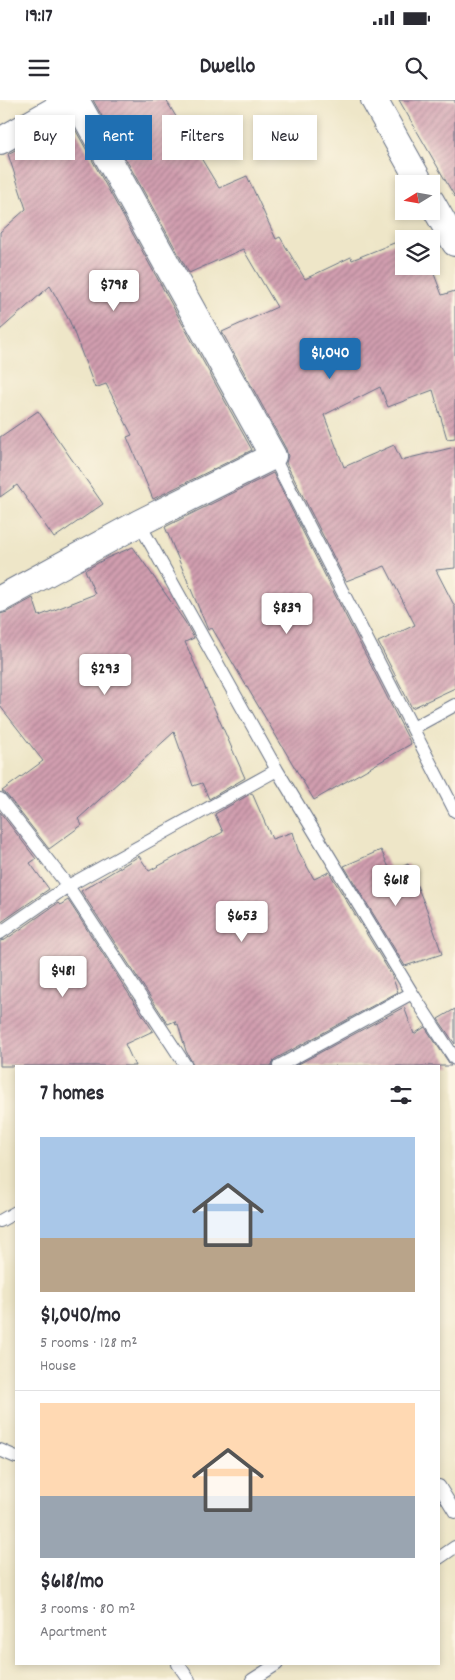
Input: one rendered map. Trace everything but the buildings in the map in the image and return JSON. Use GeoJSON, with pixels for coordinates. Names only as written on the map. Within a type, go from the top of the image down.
{"type":"FeatureCollection","features":[{"type":"Feature","properties":{"kind":"street"},"geometry":{"type":"LineString","coordinates":[[0,140],[72,100]]}},
{"type":"Feature","properties":{"kind":"street"},"geometry":{"type":"LineString","coordinates":[[0,599],[139,523],[274,456],[76,100]]}},
{"type":"Feature","properties":{"kind":"street"},"geometry":{"type":"LineString","coordinates":[[374,100],[416,175]]}},
{"type":"Feature","properties":{"kind":"street"},"geometry":{"type":"LineString","coordinates":[[440,217],[455,243]]}},
{"type":"Feature","properties":{"kind":"lane"},"geometry":{"type":"LineString","coordinates":[[274,456],[455,811]]}},
{"type":"Feature","properties":{"kind":"lane"},"geometry":{"type":"LineString","coordinates":[[139,523],[277,770],[412,993],[455,1059]]}},
{"type":"Feature","properties":{"kind":"lane"},"geometry":{"type":"LineString","coordinates":[[413,728],[455,705]]}},
{"type":"Feature","properties":{"kind":"lane"},"geometry":{"type":"LineString","coordinates":[[0,933],[68,886],[277,770]]}},
{"type":"Feature","properties":{"kind":"lane"},"geometry":{"type":"LineString","coordinates":[[0,799],[68,886],[185,1065]]}},
{"type":"Feature","properties":{"kind":"lane"},"geometry":{"type":"LineString","coordinates":[[281,1065],[412,993]]}},
{"type":"Feature","properties":{"kind":"lane"},"geometry":{"type":"LineString","coordinates":[[0,1221],[15,1213]]}},
{"type":"Feature","properties":{"kind":"lane"},"geometry":{"type":"LineString","coordinates":[[0,1450],[15,1457]]}},
{"type":"Feature","properties":{"kind":"lane"},"geometry":{"type":"LineString","coordinates":[[440,1488],[455,1512]]}},
{"type":"Feature","properties":{"kind":"lane"},"geometry":{"type":"LineString","coordinates":[[440,1557],[455,1547]]}},
{"type":"Feature","properties":{"kind":"lane"},"geometry":{"type":"LineString","coordinates":[[179,1665],[189,1680]]}},
{"type":"Feature","properties":{"kind":"lane"},"geometry":{"type":"LineString","coordinates":[[252,1680],[275,1665]]}}]}
